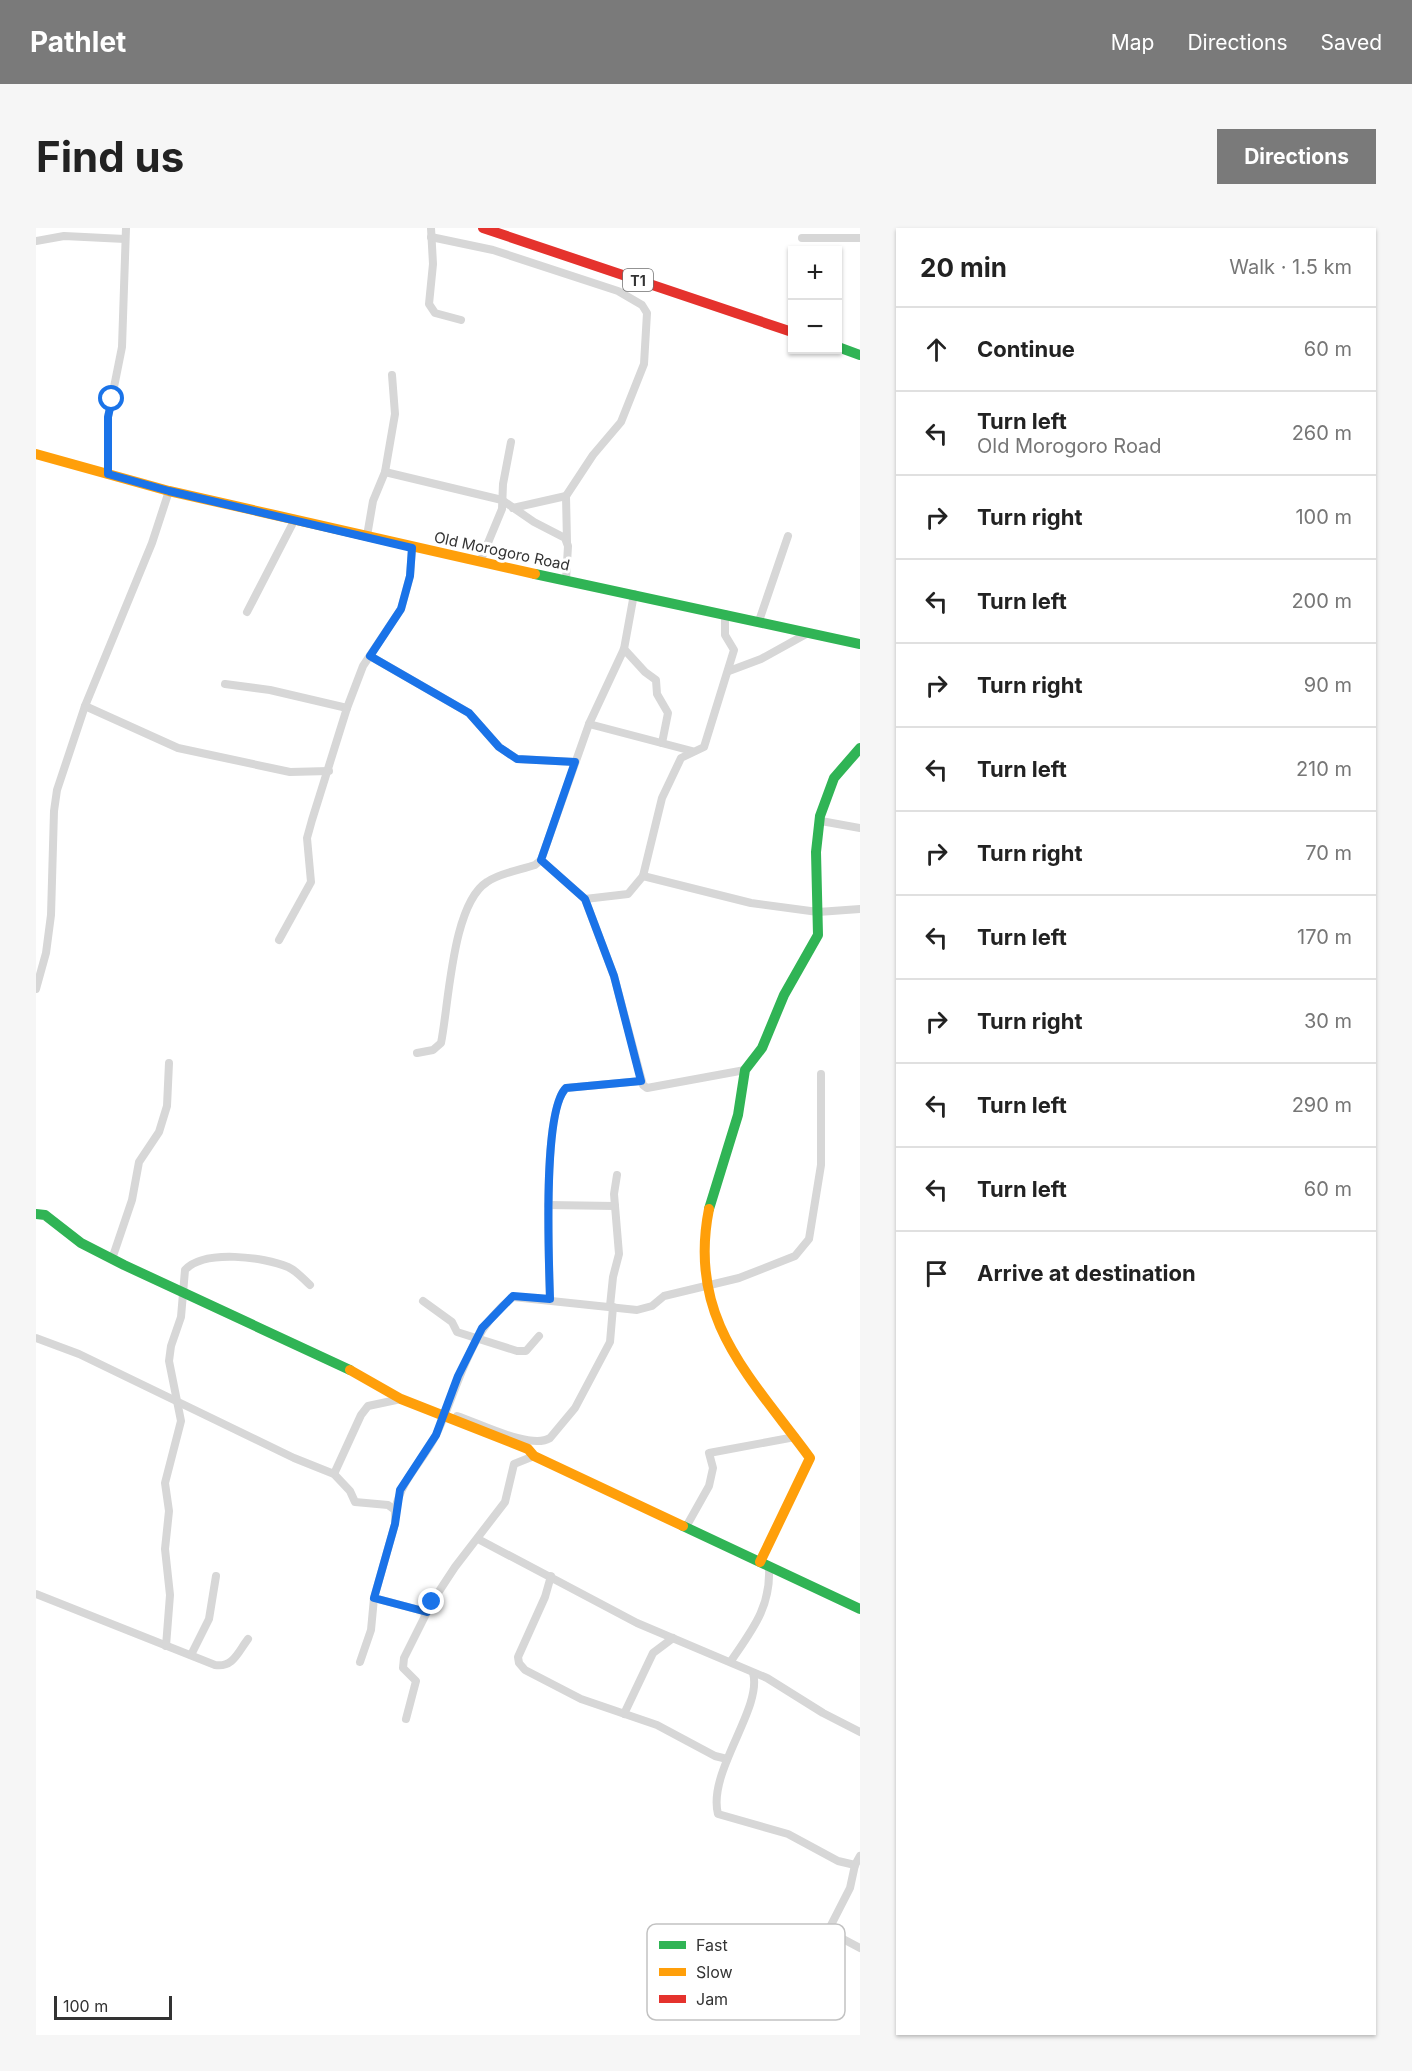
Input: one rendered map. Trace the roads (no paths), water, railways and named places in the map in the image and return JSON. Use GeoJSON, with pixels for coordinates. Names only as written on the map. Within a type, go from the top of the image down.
{"type":"FeatureCollection","features":[{"type":"Feature","properties":{"kind":"main road","name":"T1"},"geometry":{"type":"LineString","coordinates":[[483,228],[788,331]]}},
{"type":"Feature","properties":{"kind":"main road"},"geometry":{"type":"LineString","coordinates":[[842,349],[860,355]]}},
{"type":"Feature","properties":{"kind":"main road","name":"Old Morogoro Road"},"geometry":{"type":"LineString","coordinates":[[36,454],[169,491],[412,548],[860,644]]}},
{"type":"Feature","properties":{"kind":"main road"},"geometry":{"type":"LineString","coordinates":[[765,1565],[810,1458],[734,1354],[711,1311],[704,1254],[706,1219],[738,1115],[745,1070],[762,1048],[784,994],[818,935],[815,853],[825,795],[831,781],[860,748]]}},
{"type":"Feature","properties":{"kind":"main road"},"geometry":{"type":"LineString","coordinates":[[36,1214],[54,1220],[69,1235],[112,1259],[369,1379],[401,1400],[443,1413],[528,1449],[534,1456],[860,1609]]}},
{"type":"Feature","properties":{"kind":"street"},"geometry":{"type":"LineString","coordinates":[[108,474],[108,417],[122,347],[126,228]]}},
{"type":"Feature","properties":{"kind":"street"},"geometry":{"type":"LineString","coordinates":[[431,228],[433,264],[429,304],[435,313],[461,320]]}},
{"type":"Feature","properties":{"kind":"street"},"geometry":{"type":"LineString","coordinates":[[36,241],[64,236],[125,239]]}},
{"type":"Feature","properties":{"kind":"street"},"geometry":{"type":"LineString","coordinates":[[431,237],[519,257],[618,291],[642,305],[646,313],[640,377],[629,397],[621,422],[593,455],[567,496],[566,580]]}},
{"type":"Feature","properties":{"kind":"street"},"geometry":{"type":"LineString","coordinates":[[802,238],[860,238]]}},
{"type":"Feature","properties":{"kind":"street"},"geometry":{"type":"LineString","coordinates":[[367,536],[373,501],[385,472],[394,414],[392,375]]}},
{"type":"Feature","properties":{"kind":"street"},"geometry":{"type":"LineString","coordinates":[[480,562],[502,509],[512,442]]}},
{"type":"Feature","properties":{"kind":"street"},"geometry":{"type":"LineString","coordinates":[[385,472],[502,500],[565,538],[567,542]]}},
{"type":"Feature","properties":{"kind":"street"},"geometry":{"type":"LineString","coordinates":[[36,989],[46,953],[51,915],[54,810],[59,784],[85,706],[152,543],[169,491]]}},
{"type":"Feature","properties":{"kind":"street"},"geometry":{"type":"LineString","coordinates":[[513,508],[567,496]]}},
{"type":"Feature","properties":{"kind":"street"},"geometry":{"type":"LineString","coordinates":[[247,612],[295,519]]}},
{"type":"Feature","properties":{"kind":"street"},"geometry":{"type":"LineString","coordinates":[[759,621],[778,559],[788,536]]}},
{"type":"Feature","properties":{"kind":"street"},"geometry":{"type":"LineString","coordinates":[[279,940],[310,882],[307,838],[347,708],[370,656],[401,609],[410,576],[412,548]]}},
{"type":"Feature","properties":{"kind":"street"},"geometry":{"type":"LineString","coordinates":[[417,1053],[433,1050],[441,1043],[451,965],[462,924],[479,890],[486,882],[535,865],[541,860],[575,762],[624,649],[634,594]]}},
{"type":"Feature","properties":{"kind":"street"},"geometry":{"type":"LineString","coordinates":[[590,724],[699,752],[704,747],[734,650],[725,635],[725,614]]}},
{"type":"Feature","properties":{"kind":"street"},"geometry":{"type":"LineString","coordinates":[[729,671],[761,659],[809,632]]}},
{"type":"Feature","properties":{"kind":"street"},"geometry":{"type":"LineString","coordinates":[[624,649],[645,672],[656,680],[657,694],[668,713],[662,743]]}},
{"type":"Feature","properties":{"kind":"street"},"geometry":{"type":"LineString","coordinates":[[370,656],[469,713],[499,747],[517,759],[575,762]]}},
{"type":"Feature","properties":{"kind":"street"},"geometry":{"type":"LineString","coordinates":[[225,684],[270,690],[347,708]]}},
{"type":"Feature","properties":{"kind":"street"},"geometry":{"type":"LineString","coordinates":[[85,706],[178,748],[290,772],[329,771]]}},
{"type":"Feature","properties":{"kind":"street"},"geometry":{"type":"LineString","coordinates":[[585,899],[628,894],[643,876],[662,798],[681,758],[693,752]]}},
{"type":"Feature","properties":{"kind":"street"},"geometry":{"type":"LineString","coordinates":[[821,821],[860,828]]}},
{"type":"Feature","properties":{"kind":"street"},"geometry":{"type":"LineString","coordinates":[[541,860],[585,899],[614,976],[641,1081],[647,1088],[745,1070]]}},
{"type":"Feature","properties":{"kind":"street"},"geometry":{"type":"LineString","coordinates":[[643,876],[751,903],[818,912],[860,909]]}},
{"type":"Feature","properties":{"kind":"street"},"geometry":{"type":"LineString","coordinates":[[112,1259],[132,1200],[139,1162],[159,1132],[168,1106],[169,1063]]}},
{"type":"Feature","properties":{"kind":"street"},"geometry":{"type":"LineString","coordinates":[[360,1662],[371,1630],[374,1598],[395,1524],[395,1510],[402,1485],[436,1435],[443,1413],[482,1328],[513,1296],[612,1306],[637,1311],[647,1308],[664,1296],[739,1278],[795,1256],[809,1239],[821,1165],[821,1074]]}},
{"type":"Feature","properties":{"kind":"street"},"geometry":{"type":"LineString","coordinates":[[550,1299],[548,1205],[554,1121],[559,1095],[566,1088],[641,1081]]}},
{"type":"Feature","properties":{"kind":"street"},"geometry":{"type":"LineString","coordinates":[[443,1413],[516,1438],[545,1441],[559,1430],[575,1408],[610,1342],[613,1277],[619,1254],[615,1206],[617,1176]]}},
{"type":"Feature","properties":{"kind":"street"},"geometry":{"type":"LineString","coordinates":[[548,1205],[615,1206]]}},
{"type":"Feature","properties":{"kind":"street"},"geometry":{"type":"LineString","coordinates":[[166,1646],[170,1596],[165,1549],[169,1511],[165,1483],[181,1427],[175,1379],[169,1361],[171,1346],[181,1317],[181,1292],[185,1270],[192,1263],[223,1256],[290,1268],[310,1285]]}},
{"type":"Feature","properties":{"kind":"street"},"geometry":{"type":"LineString","coordinates":[[423,1302],[452,1322],[454,1330],[523,1352],[539,1336]]}},
{"type":"Feature","properties":{"kind":"street"},"geometry":{"type":"LineString","coordinates":[[36,1338],[79,1354],[334,1474],[350,1491],[355,1502],[388,1505],[395,1510]]}},
{"type":"Feature","properties":{"kind":"street"},"geometry":{"type":"LineString","coordinates":[[334,1474],[361,1415],[368,1406],[401,1400]]}},
{"type":"Feature","properties":{"kind":"street"},"geometry":{"type":"LineString","coordinates":[[686,1527],[709,1486],[712,1468],[709,1453],[795,1437]]}},
{"type":"Feature","properties":{"kind":"street"},"geometry":{"type":"LineString","coordinates":[[406,1719],[416,1681],[405,1671],[403,1663],[427,1612],[455,1567],[505,1502],[514,1464],[534,1456]]}},
{"type":"Feature","properties":{"kind":"street"},"geometry":{"type":"LineString","coordinates":[[478,1539],[637,1623],[731,1661],[766,1678],[823,1713],[860,1732]]}},
{"type":"Feature","properties":{"kind":"street"},"geometry":{"type":"LineString","coordinates":[[731,1661],[764,1608],[770,1590],[765,1565]]}},
{"type":"Feature","properties":{"kind":"street"},"geometry":{"type":"LineString","coordinates":[[191,1655],[209,1619],[216,1576]]}},
{"type":"Feature","properties":{"kind":"street"},"geometry":{"type":"LineString","coordinates":[[551,1576],[546,1597],[518,1657],[519,1664],[525,1670],[581,1699],[657,1725],[715,1756],[727,1759]]}},
{"type":"Feature","properties":{"kind":"street"},"geometry":{"type":"LineString","coordinates":[[36,1594],[224,1667],[232,1662],[248,1639]]}},
{"type":"Feature","properties":{"kind":"street"},"geometry":{"type":"LineString","coordinates":[[374,1598],[427,1612]]}},
{"type":"Feature","properties":{"kind":"street"},"geometry":{"type":"LineString","coordinates":[[624,1714],[652,1653],[673,1638]]}},
{"type":"Feature","properties":{"kind":"street"},"geometry":{"type":"LineString","coordinates":[[753,1673],[753,1695],[727,1759],[716,1798],[718,1814],[788,1834],[838,1861],[855,1865]]}},
{"type":"Feature","properties":{"kind":"street"},"geometry":{"type":"LineString","coordinates":[[832,1924],[850,1888],[855,1865],[860,1856]]}},
{"type":"Feature","properties":{"kind":"street"},"geometry":{"type":"LineString","coordinates":[[845,1940],[860,1948]]}}]}
